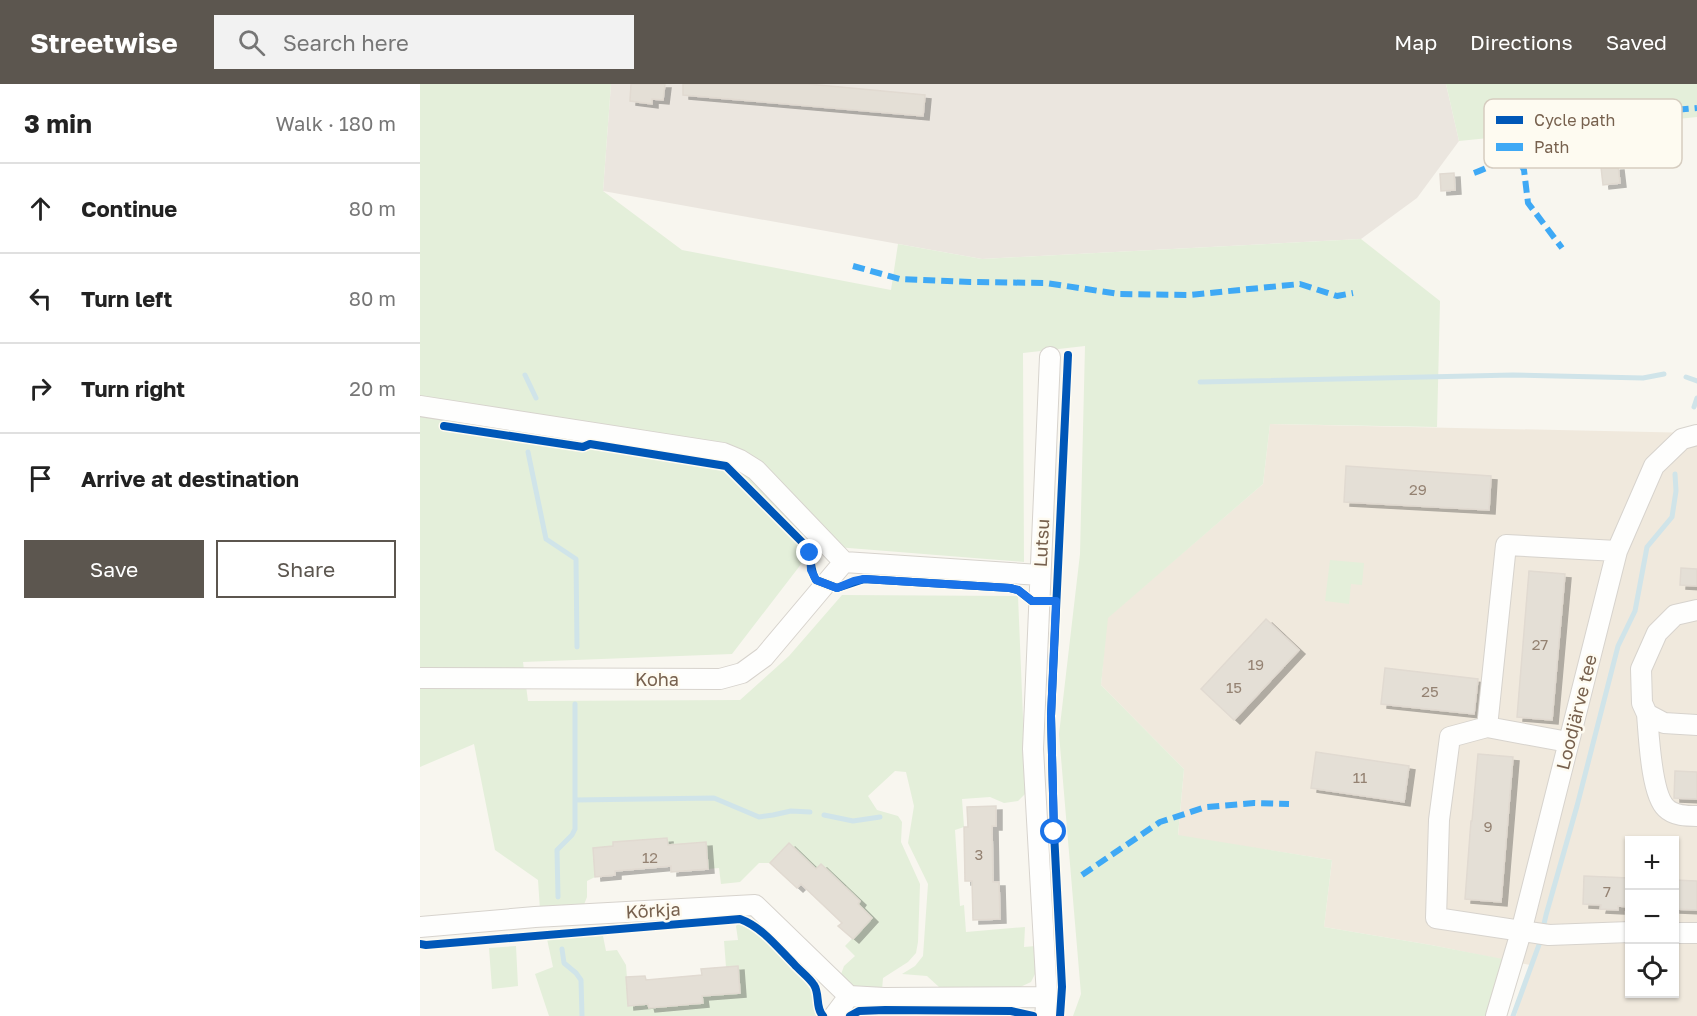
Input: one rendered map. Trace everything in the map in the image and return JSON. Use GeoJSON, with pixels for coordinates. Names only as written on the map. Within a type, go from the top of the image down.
{"type":"FeatureCollection","features":[{"type":"Feature","properties":{"kind":"street","name":"Lutsu"},"geometry":{"type":"LineString","coordinates":[[1046,1006],[1034,749],[1050,357]]}},
{"type":"Feature","properties":{"kind":"street"},"geometry":{"type":"LineString","coordinates":[[420,406],[723,453],[756,470],[844,562],[1040,575]]}},
{"type":"Feature","properties":{"kind":"street","name":"Loodjärve tee"},"geometry":{"type":"LineString","coordinates":[[1496,1016],[1533,933],[1568,742],[1617,551],[1654,466],[1682,439],[1697,435]]}},
{"type":"Feature","properties":{"kind":"street"},"geometry":{"type":"LineString","coordinates":[[1487,727],[1506,546],[1617,551]]}},
{"type":"Feature","properties":{"kind":"street","name":"Koha"},"geometry":{"type":"LineString","coordinates":[[420,678],[720,679],[742,673],[764,657],[844,562]]}},
{"type":"Feature","properties":{"kind":"street"},"geometry":{"type":"LineString","coordinates":[[1697,610],[1675,615],[1657,633],[1641,669],[1642,703],[1647,714],[1659,800],[1668,810],[1680,815],[1697,816]]}},
{"type":"Feature","properties":{"kind":"street"},"geometry":{"type":"LineString","coordinates":[[1647,714],[1664,723],[1697,725]]}},
{"type":"Feature","properties":{"kind":"street"},"geometry":{"type":"LineString","coordinates":[[1568,742],[1487,727],[1450,737],[1438,820],[1437,918],[1533,933],[1625,932]]}},
{"type":"Feature","properties":{"kind":"street","name":"Kõrkja"},"geometry":{"type":"LineString","coordinates":[[420,927],[535,916],[755,905],[849,996]]}},
{"type":"Feature","properties":{"kind":"street"},"geometry":{"type":"LineString","coordinates":[[1679,933],[1697,933]]}},
{"type":"Feature","properties":{"kind":"street"},"geometry":{"type":"LineString","coordinates":[[834,1016],[849,996],[1046,1006]]}},
{"type":"Feature","properties":{"kind":"shaded area"},"geometry":{"type":"Polygon","coordinates":[[[611,84],[1446,84],[1459,141],[1417,198],[1361,239],[982,259],[603,191],[611,84]]]}},
{"type":"Feature","properties":{"kind":"shaded area"},"geometry":{"type":"Polygon","coordinates":[[[1270,424],[1697,433],[1697,1016],[1516,1016],[1530,965],[1324,927],[1332,860],[1178,836],[1184,769],[1101,685],[1107,618],[1263,484],[1270,424]]]}},
{"type":"Feature","properties":{"kind":"green space"},"geometry":{"type":"Polygon","coordinates":[[[420,84],[611,84],[603,191],[682,250],[891,290],[898,244],[982,259],[1361,239],[1440,301],[1437,427],[1270,424],[1263,484],[1108,618],[1101,685],[1184,769],[1178,835],[1332,860],[1324,927],[1503,959],[1486,1016],[1073,1016],[1081,994],[1059,734],[1080,554],[1085,346],[1023,353],[1024,562],[836,547],[805,559],[732,654],[523,662],[528,701],[740,700],[789,656],[842,595],[1018,596],[1025,766],[1029,790],[1018,801],[1004,803],[990,797],[962,799],[964,827],[955,830],[960,906],[964,905],[966,932],[1025,927],[1024,947],[1036,946],[1036,972],[1031,982],[1018,988],[939,987],[927,976],[902,974],[915,966],[923,956],[928,884],[908,843],[914,806],[906,772],[895,771],[868,796],[877,810],[898,816],[902,822],[901,842],[920,884],[916,953],[908,962],[883,978],[882,990],[854,989],[840,977],[844,966],[855,956],[845,946],[872,918],[858,904],[860,901],[821,865],[816,869],[789,843],[770,863],[759,863],[740,882],[721,884],[719,868],[708,869],[706,842],[668,845],[667,838],[613,842],[613,846],[595,877],[587,881],[587,897],[583,907],[540,910],[538,880],[495,850],[474,744],[420,767],[420,84]]]}},
{"type":"Feature","properties":{"kind":"green space"},"geometry":{"type":"Polygon","coordinates":[[[1446,84],[1697,84],[1697,117],[1682,119],[1682,99],[1484,99],[1484,138],[1459,141],[1446,84]]]}},
{"type":"Feature","properties":{"kind":"green space"},"geometry":{"type":"Polygon","coordinates":[[[1330,560],[1364,563],[1362,585],[1351,584],[1349,604],[1325,601],[1330,560]]]}},
{"type":"Feature","properties":{"kind":"green space"},"geometry":{"type":"Polygon","coordinates":[[[740,922],[755,930],[812,987],[819,1016],[549,1016],[535,974],[553,967],[547,939],[603,936],[606,951],[617,950],[626,965],[629,1006],[648,1004],[649,1008],[703,1003],[702,996],[740,992],[738,966],[726,967],[724,941],[738,940],[736,926],[740,922]]]}},
{"type":"Feature","properties":{"kind":"green space"},"geometry":{"type":"Polygon","coordinates":[[[516,946],[518,986],[492,989],[489,948],[516,946]]]}},
{"type":"Feature","properties":{"kind":"building"},"geometry":{"type":"Polygon","coordinates":[[[631,84],[665,84],[663,100],[652,99],[652,104],[630,101],[631,84]]]}},
{"type":"Feature","properties":{"kind":"building"},"geometry":{"type":"Polygon","coordinates":[[[683,84],[808,84],[925,95],[923,116],[683,95],[683,84]]]}},
{"type":"Feature","properties":{"kind":"building"},"geometry":{"type":"Polygon","coordinates":[[[1601,168],[1618,168],[1620,183],[1603,185],[1601,168]]]}},
{"type":"Feature","properties":{"kind":"building"},"geometry":{"type":"Polygon","coordinates":[[[1454,173],[1455,190],[1441,191],[1440,174],[1454,173]]]}},
{"type":"Feature","properties":{"kind":"building"},"geometry":{"type":"Polygon","coordinates":[[[1346,466],[1491,476],[1489,510],[1344,502],[1346,466]]]}},
{"type":"Feature","properties":{"kind":"building"},"geometry":{"type":"Polygon","coordinates":[[[1681,568],[1697,569],[1697,586],[1680,585],[1681,568]]]}},
{"type":"Feature","properties":{"kind":"building"},"geometry":{"type":"Polygon","coordinates":[[[1529,571],[1565,574],[1552,720],[1517,717],[1529,571]]]}},
{"type":"Feature","properties":{"kind":"building"},"geometry":{"type":"Polygon","coordinates":[[[1266,619],[1299,650],[1234,720],[1201,689],[1266,619]]]}},
{"type":"Feature","properties":{"kind":"building"},"geometry":{"type":"Polygon","coordinates":[[[1385,668],[1478,679],[1474,714],[1381,704],[1385,668]]]}},
{"type":"Feature","properties":{"kind":"building"},"geometry":{"type":"Polygon","coordinates":[[[1316,752],[1409,766],[1404,802],[1311,788],[1316,752]]]}},
{"type":"Feature","properties":{"kind":"building"},"geometry":{"type":"Polygon","coordinates":[[[1478,754],[1513,757],[1501,902],[1465,899],[1478,754]]]}},
{"type":"Feature","properties":{"kind":"building"},"geometry":{"type":"Polygon","coordinates":[[[1675,771],[1697,772],[1697,799],[1674,798],[1675,771]]]}},
{"type":"Feature","properties":{"kind":"building"},"geometry":{"type":"Polygon","coordinates":[[[996,806],[996,826],[992,826],[993,882],[999,882],[1000,919],[973,920],[972,881],[965,881],[964,827],[968,827],[967,807],[996,806]]]}},
{"type":"Feature","properties":{"kind":"building"},"geometry":{"type":"Polygon","coordinates":[[[667,838],[668,845],[706,842],[708,869],[671,872],[671,866],[615,871],[615,875],[595,877],[593,848],[613,846],[613,842],[667,838]]]}},
{"type":"Feature","properties":{"kind":"building"},"geometry":{"type":"Polygon","coordinates":[[[789,843],[816,869],[821,864],[860,901],[858,904],[872,918],[853,939],[838,926],[842,923],[801,884],[797,888],[770,863],[789,843]]]}},
{"type":"Feature","properties":{"kind":"building"},"geometry":{"type":"Polygon","coordinates":[[[1584,876],[1625,878],[1625,907],[1618,906],[1618,910],[1600,909],[1601,905],[1583,904],[1584,876]]]}},
{"type":"Feature","properties":{"kind":"building"},"geometry":{"type":"Polygon","coordinates":[[[1679,880],[1697,881],[1697,910],[1679,909],[1679,880]]]}},
{"type":"Feature","properties":{"kind":"building"},"geometry":{"type":"Polygon","coordinates":[[[738,966],[740,993],[702,996],[703,1003],[649,1008],[648,1004],[628,1006],[626,977],[645,976],[646,980],[702,975],[701,969],[738,966]]]}},
{"type":"Feature","properties":{"kind":"waterway"},"geometry":{"type":"LineString","coordinates":[[1200,382],[1513,375],[1643,378],[1664,374]]}},
{"type":"Feature","properties":{"kind":"waterway"},"geometry":{"type":"LineString","coordinates":[[525,375],[536,398]]}},
{"type":"Feature","properties":{"kind":"waterway"},"geometry":{"type":"LineString","coordinates":[[1686,377],[1697,381]]}},
{"type":"Feature","properties":{"kind":"waterway"},"geometry":{"type":"LineString","coordinates":[[1694,407],[1697,398]]}},
{"type":"Feature","properties":{"kind":"waterway"},"geometry":{"type":"LineString","coordinates":[[528,452],[546,539],[576,559],[577,647]]}},
{"type":"Feature","properties":{"kind":"waterway"},"geometry":{"type":"LineString","coordinates":[[1513,1016],[1540,942],[1618,646],[1635,611],[1647,547],[1672,517],[1676,491],[1675,474]]}},
{"type":"Feature","properties":{"kind":"waterway"},"geometry":{"type":"LineString","coordinates":[[558,897],[557,850],[575,829],[575,704]]}},
{"type":"Feature","properties":{"kind":"waterway"},"geometry":{"type":"LineString","coordinates":[[575,800],[714,798],[759,817],[791,811],[810,812]]}},
{"type":"Feature","properties":{"kind":"waterway"},"geometry":{"type":"LineString","coordinates":[[824,815],[853,821],[880,817]]}},
{"type":"Feature","properties":{"kind":"waterway"},"geometry":{"type":"LineString","coordinates":[[562,949],[564,963],[581,980],[582,1016]]}},
{"type":"Feature","properties":{"kind":"marked path"},"geometry":{"type":"LineString","coordinates":[[1682,109],[1697,108]]}},
{"type":"Feature","properties":{"kind":"marked path"},"geometry":{"type":"LineString","coordinates":[[1474,173],[1486,168]]}},
{"type":"Feature","properties":{"kind":"marked path"},"geometry":{"type":"LineString","coordinates":[[1523,168],[1528,203],[1562,248]]}},
{"type":"Feature","properties":{"kind":"marked path"},"geometry":{"type":"LineString","coordinates":[[853,266],[900,279],[1046,283],[1119,294],[1189,295],[1300,284],[1337,296],[1353,293]]}},
{"type":"Feature","properties":{"kind":"marked path"},"geometry":{"type":"LineString","coordinates":[[1082,875],[1160,822],[1206,807],[1254,803],[1289,804]]}},
{"type":"Feature","properties":{"kind":"cycle path"},"geometry":{"type":"LineString","coordinates":[[1060,1016],[1062,987],[1051,716],[1068,355]]}},
{"type":"Feature","properties":{"kind":"cycle path"},"geometry":{"type":"LineString","coordinates":[[444,426],[583,447],[590,444],[726,466],[803,543],[809,552],[816,580],[837,588],[864,579],[1010,588],[1018,590],[1032,601],[1056,601]]}},
{"type":"Feature","properties":{"kind":"cycle path"},"geometry":{"type":"LineString","coordinates":[[420,944],[740,919],[762,932],[810,979],[816,989],[819,1009],[823,1016]]}},
{"type":"Feature","properties":{"kind":"cycle path"},"geometry":{"type":"LineString","coordinates":[[850,1016],[859,1011],[885,1010],[1011,1011],[1033,1016]]}},
{"type":"Feature","properties":{"kind":"route"},"geometry":{"type":"LineString","coordinates":[[810,553],[811,570],[816,580],[837,588],[864,579],[1010,588],[1018,590],[1032,601],[1056,601],[1051,716],[1054,832]]}}]}
